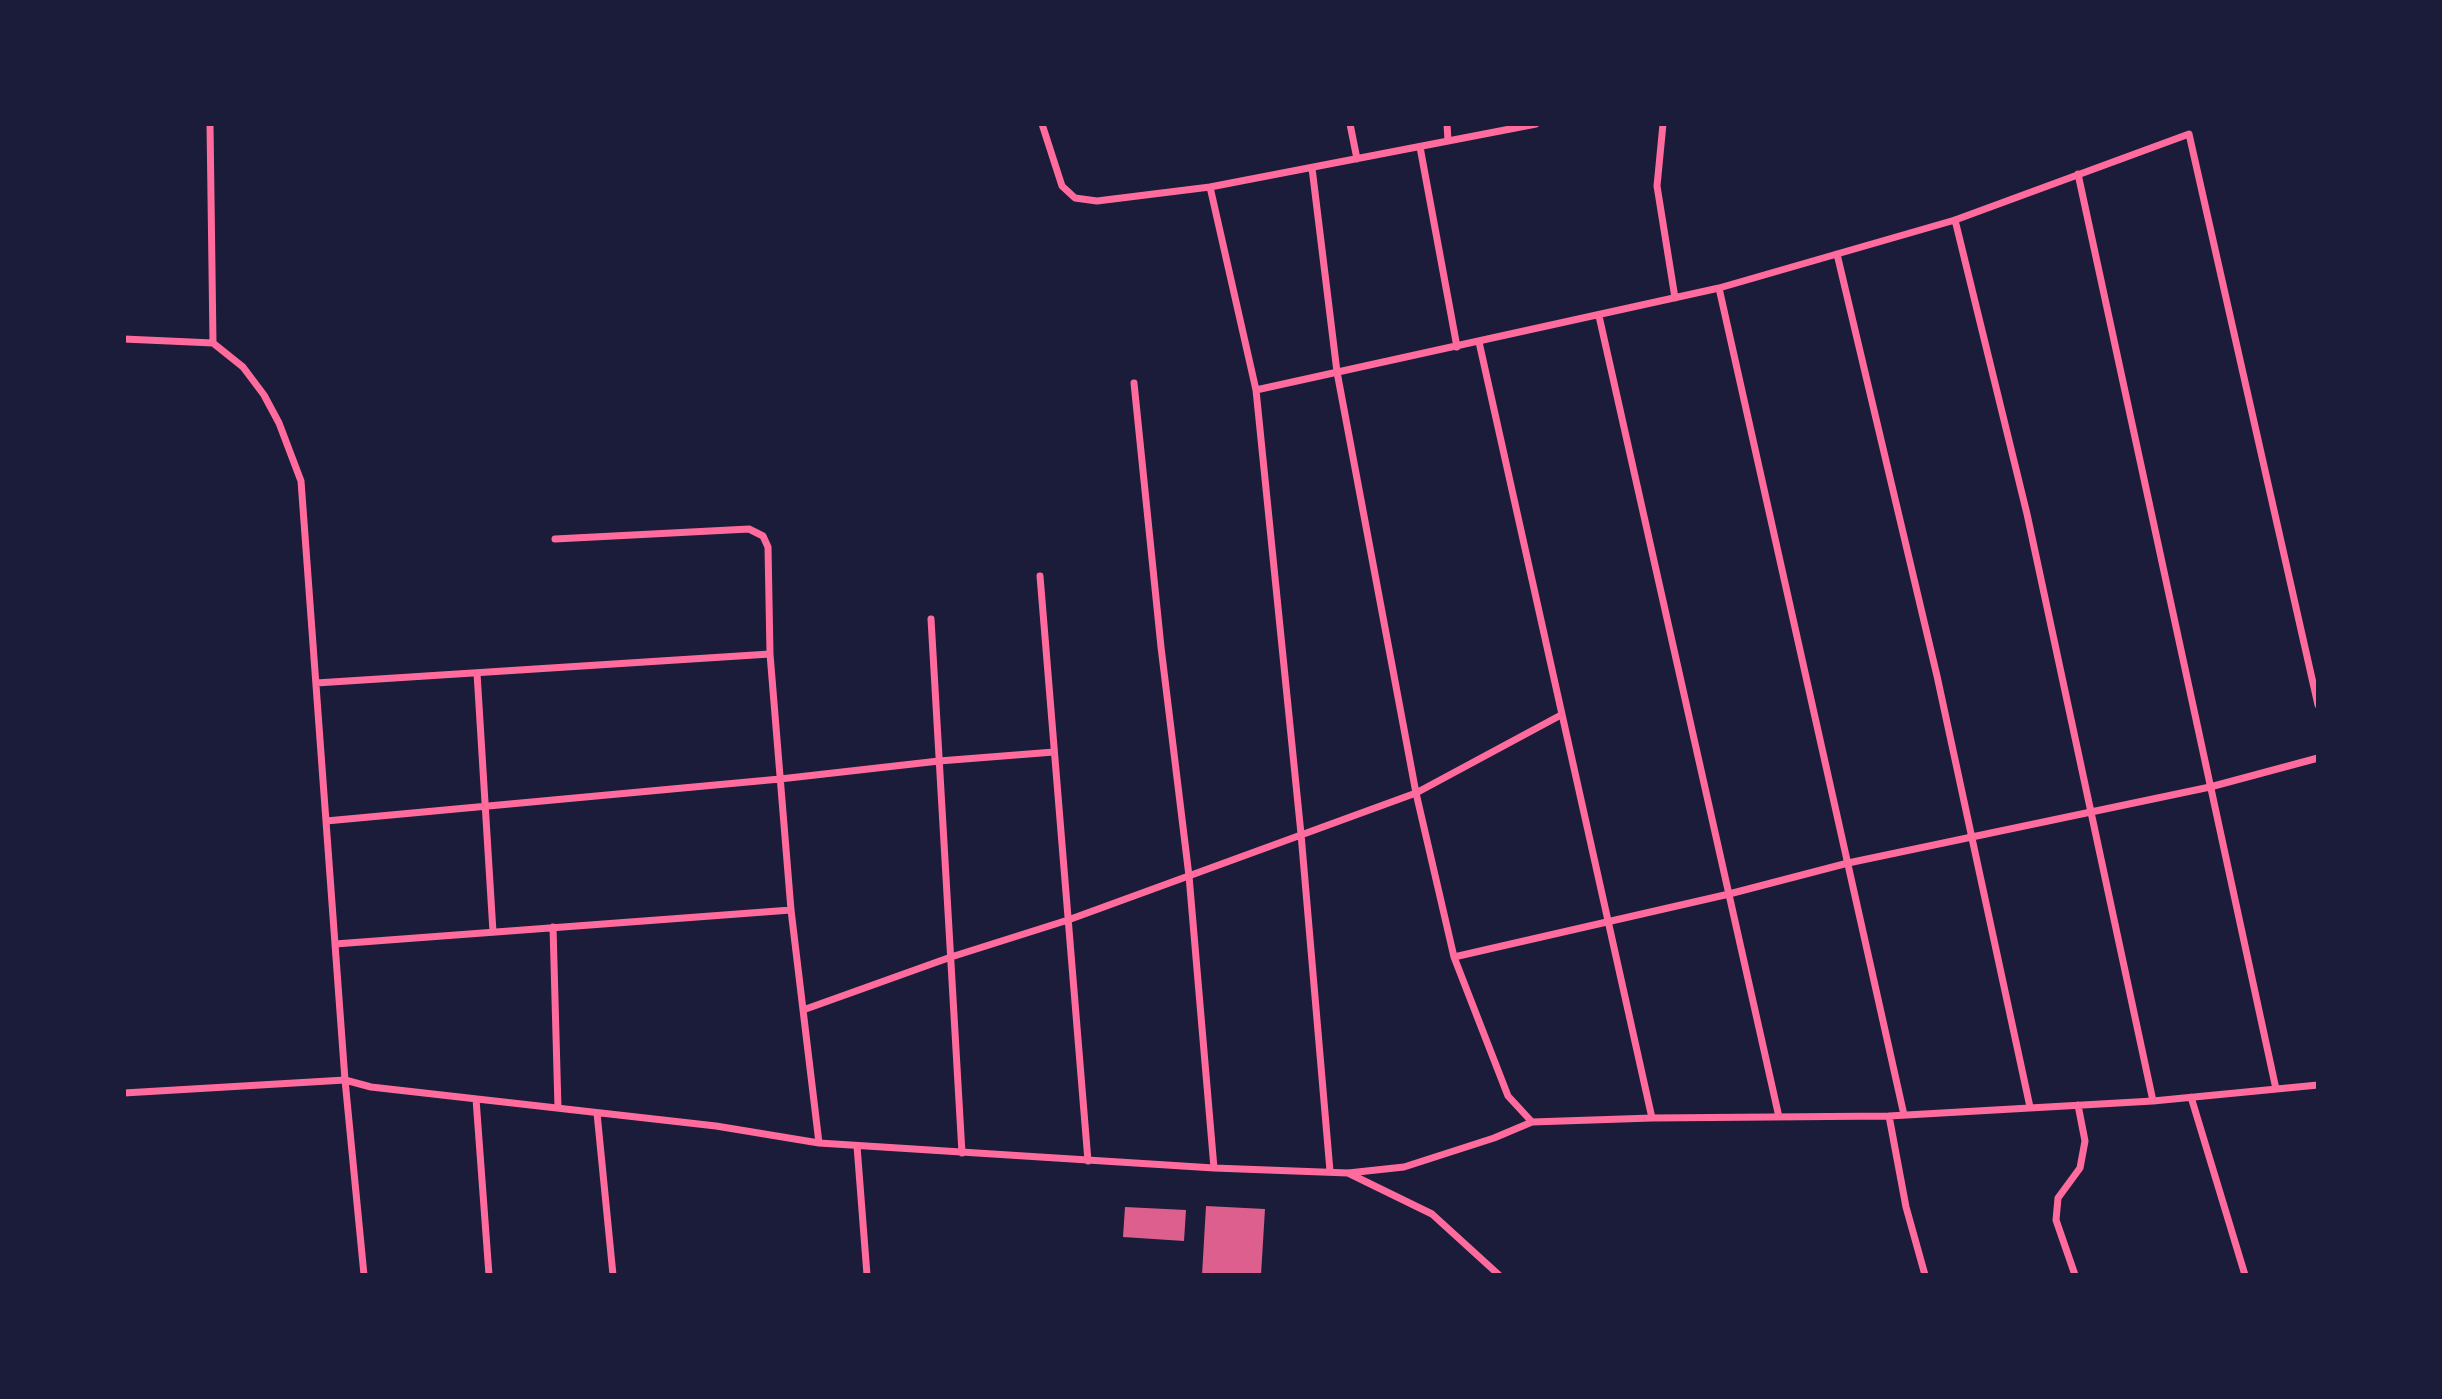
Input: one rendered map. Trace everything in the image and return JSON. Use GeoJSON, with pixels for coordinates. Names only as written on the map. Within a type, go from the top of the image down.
{"type":"FeatureCollection","features":[{"type":"Feature","properties":{"kind":"street"},"geometry":{"type":"LineString","coordinates":[[210,124],[213,343]]}},
{"type":"Feature","properties":{"kind":"street"},"geometry":{"type":"LineString","coordinates":[[1042,124],[1062,186],[1075,198],[1097,201],[1210,187],[1536,124]]}},
{"type":"Feature","properties":{"kind":"street"},"geometry":{"type":"LineString","coordinates":[[1350,124],[1357,159]]}},
{"type":"Feature","properties":{"kind":"street"},"geometry":{"type":"LineString","coordinates":[[1447,124],[1448,141]]}},
{"type":"Feature","properties":{"kind":"street"},"geometry":{"type":"LineString","coordinates":[[1663,124],[1657,186],[1675,298]]}},
{"type":"Feature","properties":{"kind":"street"},"geometry":{"type":"LineString","coordinates":[[1256,390],[1719,288],[1955,220],[2189,134],[2318,705]]}},
{"type":"Feature","properties":{"kind":"street"},"geometry":{"type":"LineString","coordinates":[[1420,147],[1457,346]]}},
{"type":"Feature","properties":{"kind":"street"},"geometry":{"type":"LineString","coordinates":[[1312,168],[1337,372],[1416,793],[1454,957],[1508,1096],[1532,1122]]}},
{"type":"Feature","properties":{"kind":"street"},"geometry":{"type":"LineString","coordinates":[[2078,174],[2276,1089]]}},
{"type":"Feature","properties":{"kind":"street"},"geometry":{"type":"LineString","coordinates":[[1210,187],[1256,390],[1301,834],[1330,1171]]}},
{"type":"Feature","properties":{"kind":"street"},"geometry":{"type":"LineString","coordinates":[[1955,220],[2026,514],[2153,1101]]}},
{"type":"Feature","properties":{"kind":"street"},"geometry":{"type":"LineString","coordinates":[[1838,254],[1937,676],[2030,1107]]}},
{"type":"Feature","properties":{"kind":"street"},"geometry":{"type":"LineString","coordinates":[[1719,288],[1905,1115]]}},
{"type":"Feature","properties":{"kind":"street"},"geometry":{"type":"LineString","coordinates":[[1599,316],[1779,1117]]}},
{"type":"Feature","properties":{"kind":"street"},"geometry":{"type":"LineString","coordinates":[[124,339],[213,343],[243,367],[264,395],[279,423],[301,481],[345,1080],[364,1275]]}},
{"type":"Feature","properties":{"kind":"street"},"geometry":{"type":"LineString","coordinates":[[1479,342],[1652,1118]]}},
{"type":"Feature","properties":{"kind":"street"},"geometry":{"type":"LineString","coordinates":[[1134,383],[1161,647],[1189,876],[1214,1168]]}},
{"type":"Feature","properties":{"kind":"street"},"geometry":{"type":"LineString","coordinates":[[555,539],[749,529],[763,536],[768,547],[770,654],[791,910],[819,1143]]}},
{"type":"Feature","properties":{"kind":"street"},"geometry":{"type":"LineString","coordinates":[[1040,576],[1088,1161]]}},
{"type":"Feature","properties":{"kind":"street"},"geometry":{"type":"LineString","coordinates":[[931,618],[962,1153]]}},
{"type":"Feature","properties":{"kind":"street"},"geometry":{"type":"LineString","coordinates":[[316,683],[770,654]]}},
{"type":"Feature","properties":{"kind":"street"},"geometry":{"type":"LineString","coordinates":[[477,673],[494,932]]}},
{"type":"Feature","properties":{"kind":"street"},"geometry":{"type":"LineString","coordinates":[[803,1010],[951,957],[1068,920],[1416,793],[1561,715]]}},
{"type":"Feature","properties":{"kind":"street"},"geometry":{"type":"LineString","coordinates":[[326,821],[1054,752]]}},
{"type":"Feature","properties":{"kind":"street"},"geometry":{"type":"LineString","coordinates":[[1454,957],[1729,894],[1848,863],[2210,787],[2318,758]]}},
{"type":"Feature","properties":{"kind":"street"},"geometry":{"type":"LineString","coordinates":[[335,944],[791,910]]}},
{"type":"Feature","properties":{"kind":"street"},"geometry":{"type":"LineString","coordinates":[[553,928],[558,1108]]}},
{"type":"Feature","properties":{"kind":"street"},"geometry":{"type":"LineString","coordinates":[[124,1094],[345,1080],[370,1087],[716,1126],[819,1143],[1088,1161],[1348,1173],[1404,1167],[1494,1138],[1532,1122],[1889,1116],[2153,1101],[2318,1085]]}},
{"type":"Feature","properties":{"kind":"street"},"geometry":{"type":"LineString","coordinates":[[2191,1097],[2245,1275]]}},
{"type":"Feature","properties":{"kind":"street"},"geometry":{"type":"LineString","coordinates":[[476,1099],[489,1275]]}},
{"type":"Feature","properties":{"kind":"street"},"geometry":{"type":"LineString","coordinates":[[2075,1275],[2056,1220],[2058,1198],[2080,1168],[2085,1141],[2078,1105]]}},
{"type":"Feature","properties":{"kind":"street"},"geometry":{"type":"LineString","coordinates":[[597,1113],[613,1275]]}},
{"type":"Feature","properties":{"kind":"street"},"geometry":{"type":"LineString","coordinates":[[1889,1116],[1906,1207],[1925,1275]]}},
{"type":"Feature","properties":{"kind":"street"},"geometry":{"type":"LineString","coordinates":[[857,1146],[867,1275]]}},
{"type":"Feature","properties":{"kind":"street"},"geometry":{"type":"LineString","coordinates":[[1348,1173],[1432,1214],[1499,1275]]}},
{"type":"Feature","properties":{"kind":"building"},"geometry":{"type":"Polygon","coordinates":[[[1206,1206],[1265,1209],[1261,1275],[1202,1275],[1206,1206]]]}},
{"type":"Feature","properties":{"kind":"building"},"geometry":{"type":"Polygon","coordinates":[[[1125,1207],[1186,1210],[1184,1241],[1123,1237],[1125,1207]]]}}]}
